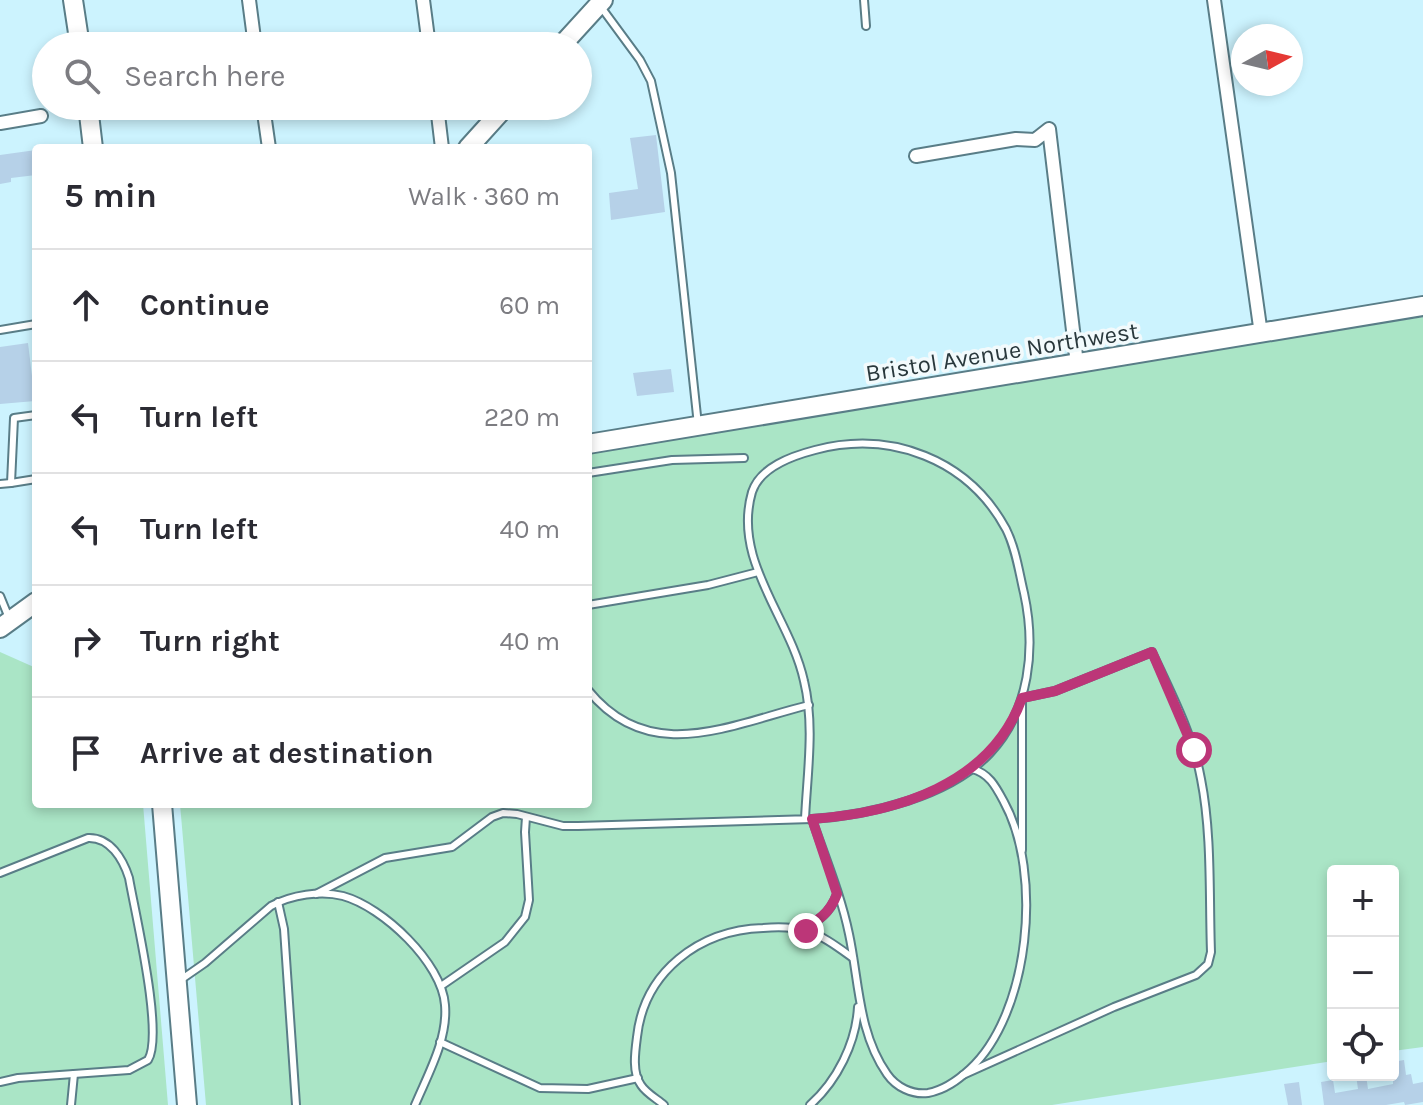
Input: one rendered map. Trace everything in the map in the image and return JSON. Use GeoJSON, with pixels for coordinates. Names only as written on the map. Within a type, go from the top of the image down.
{"type":"FeatureCollection","features":[{"type":"Feature","properties":{"kind":"street"},"geometry":{"type":"LineString","coordinates":[[73,0],[78,32]]}},
{"type":"Feature","properties":{"kind":"street"},"geometry":{"type":"LineString","coordinates":[[249,0],[253,32]]}},
{"type":"Feature","properties":{"kind":"street"},"geometry":{"type":"LineString","coordinates":[[423,0],[427,32]]}},
{"type":"Feature","properties":{"kind":"street"},"geometry":{"type":"LineString","coordinates":[[1214,0],[1261,334]]}},
{"type":"Feature","properties":{"kind":"street"},"geometry":{"type":"LineString","coordinates":[[574,32],[601,2]]}},
{"type":"Feature","properties":{"kind":"street"},"geometry":{"type":"LineString","coordinates":[[0,123],[32,118]]}},
{"type":"Feature","properties":{"kind":"street"},"geometry":{"type":"LineString","coordinates":[[90,120],[93,144]]}},
{"type":"Feature","properties":{"kind":"street"},"geometry":{"type":"LineString","coordinates":[[265,120],[268,144]]}},
{"type":"Feature","properties":{"kind":"street"},"geometry":{"type":"LineString","coordinates":[[439,120],[442,144]]}},
{"type":"Feature","properties":{"kind":"street"},"geometry":{"type":"LineString","coordinates":[[472,144],[493,120]]}},
{"type":"Feature","properties":{"kind":"street"},"geometry":{"type":"LineString","coordinates":[[916,156],[1016,139],[1035,140],[1049,129],[1077,364]]}},
{"type":"Feature","properties":{"kind":"street","name":"Bristol Avenue Northwest"},"geometry":{"type":"LineString","coordinates":[[592,443],[1423,306]]}},
{"type":"Feature","properties":{"kind":"street"},"geometry":{"type":"LineString","coordinates":[[5,624],[32,605]]}},
{"type":"Feature","properties":{"kind":"street"},"geometry":{"type":"LineString","coordinates":[[162,808],[187,1105]]}},
{"type":"Feature","properties":{"kind":"lane"},"geometry":{"type":"LineString","coordinates":[[864,0],[866,26]]}},
{"type":"Feature","properties":{"kind":"lane"},"geometry":{"type":"LineString","coordinates":[[601,2],[651,81],[671,173],[698,426]]}},
{"type":"Feature","properties":{"kind":"lane"},"geometry":{"type":"LineString","coordinates":[[0,330],[32,325]]}},
{"type":"Feature","properties":{"kind":"lane"},"geometry":{"type":"LineString","coordinates":[[11,483],[14,418],[32,416]]}},
{"type":"Feature","properties":{"kind":"lane"},"geometry":{"type":"LineString","coordinates":[[176,983],[278,902],[316,894],[385,858],[452,847],[497,815],[510,813],[548,823],[578,826],[808,819],[866,812],[892,805],[937,788],[972,769],[995,747],[1010,725],[1022,698],[1027,676],[1030,628],[1018,565],[1007,531],[989,503],[971,484],[929,456],[898,447],[857,443],[813,451],[769,469],[756,483],[750,503],[750,541],[758,572],[799,660],[809,705],[808,819],[848,928],[857,988],[858,1012],[846,1054],[827,1087],[810,1105]]}},
{"type":"Feature","properties":{"kind":"lane"},"geometry":{"type":"LineString","coordinates":[[592,472],[672,460],[744,458]]}},
{"type":"Feature","properties":{"kind":"lane"},"geometry":{"type":"LineString","coordinates":[[0,484],[32,480]]}},
{"type":"Feature","properties":{"kind":"lane"},"geometry":{"type":"LineString","coordinates":[[592,604],[708,585],[758,572]]}},
{"type":"Feature","properties":{"kind":"lane"},"geometry":{"type":"LineString","coordinates":[[0,596],[5,624]]}},
{"type":"Feature","properties":{"kind":"lane"},"geometry":{"type":"LineString","coordinates":[[963,1075],[1114,1007],[1196,975],[1210,959],[1206,818],[1201,778],[1186,729],[1152,652],[1055,691],[1022,698]]}},
{"type":"Feature","properties":{"kind":"lane"},"geometry":{"type":"LineString","coordinates":[[592,695],[602,706],[624,720],[663,735],[675,736],[714,731],[809,705]]}},
{"type":"Feature","properties":{"kind":"lane"},"geometry":{"type":"LineString","coordinates":[[857,988],[866,1027],[886,1073],[897,1084],[916,1093],[945,1088],[979,1060],[990,1044],[1004,1016],[1018,974],[1025,910],[1022,698]]}},
{"type":"Feature","properties":{"kind":"lane"},"geometry":{"type":"LineString","coordinates":[[972,769],[987,775],[1001,796],[1015,825],[1022,850]]}},
{"type":"Feature","properties":{"kind":"lane"},"geometry":{"type":"LineString","coordinates":[[441,986],[505,942],[525,917],[529,900],[526,817]]}},
{"type":"Feature","properties":{"kind":"lane"},"geometry":{"type":"LineString","coordinates":[[0,873],[79,841],[96,838],[111,847],[126,868],[154,1039],[152,1055],[138,1067],[129,1070],[0,1082]]}},
{"type":"Feature","properties":{"kind":"lane"},"geometry":{"type":"LineString","coordinates":[[316,894],[347,897],[386,919],[407,938],[441,986],[446,1010],[440,1042],[415,1105]]}},
{"type":"Feature","properties":{"kind":"lane"},"geometry":{"type":"LineString","coordinates":[[795,929],[820,918],[834,903],[837,894]]}},
{"type":"Feature","properties":{"kind":"lane"},"geometry":{"type":"LineString","coordinates":[[278,902],[284,929],[296,1105]]}},
{"type":"Feature","properties":{"kind":"lane"},"geometry":{"type":"LineString","coordinates":[[664,1105],[642,1087],[638,1078],[636,1047],[641,1012],[650,992],[670,966],[700,943],[721,934],[758,928],[795,929],[814,934],[853,958]]}},
{"type":"Feature","properties":{"kind":"lane"},"geometry":{"type":"LineString","coordinates":[[440,1042],[540,1088],[588,1089],[638,1078]]}},
{"type":"Feature","properties":{"kind":"lane"},"geometry":{"type":"LineString","coordinates":[[71,1105],[74,1074]]}},
{"type":"Feature","properties":{"kind":"green space"},"geometry":{"type":"Polygon","coordinates":[[[1423,317],[1423,1047],[1399,1050],[1399,865],[1327,865],[1327,1062],[1052,1105],[206,1105],[180,808],[592,808],[592,442],[1423,317]]]}},
{"type":"Feature","properties":{"kind":"green space"},"geometry":{"type":"Polygon","coordinates":[[[0,652],[32,666],[32,808],[143,808],[168,1105],[0,1105],[0,652]]]}},
{"type":"Feature","properties":{"kind":"building"},"geometry":{"type":"Polygon","coordinates":[[[656,135],[665,212],[611,220],[609,193],[638,189],[630,138],[656,135]]]}},
{"type":"Feature","properties":{"kind":"building"},"geometry":{"type":"Polygon","coordinates":[[[32,151],[32,175],[11,178],[11,182],[0,184],[0,155],[32,151]]]}},
{"type":"Feature","properties":{"kind":"building"},"geometry":{"type":"Polygon","coordinates":[[[28,343],[32,401],[0,404],[0,347],[28,343]]]}},
{"type":"Feature","properties":{"kind":"building"},"geometry":{"type":"Polygon","coordinates":[[[671,369],[674,392],[637,396],[633,373],[671,369]]]}},
{"type":"Feature","properties":{"kind":"building"},"geometry":{"type":"Polygon","coordinates":[[[1404,1060],[1406,1075],[1411,1074],[1413,1084],[1423,1082],[1423,1102],[1405,1105],[1404,1102],[1324,1105],[1321,1082],[1333,1081],[1335,1093],[1358,1089],[1357,1081],[1367,1081],[1368,1089],[1393,1084],[1393,1081],[1399,1081],[1399,1061],[1404,1060]]]}},
{"type":"Feature","properties":{"kind":"building"},"geometry":{"type":"Polygon","coordinates":[[[1299,1082],[1302,1105],[1288,1105],[1284,1084],[1299,1082]]]}},
{"type":"Feature","properties":{"kind":"route"},"geometry":{"type":"LineString","coordinates":[[806,931],[795,929],[820,918],[834,903],[837,894],[812,819],[866,812],[892,805],[937,788],[972,769],[995,747],[1010,725],[1022,698],[1055,691],[1152,652],[1194,750]]}}]}
